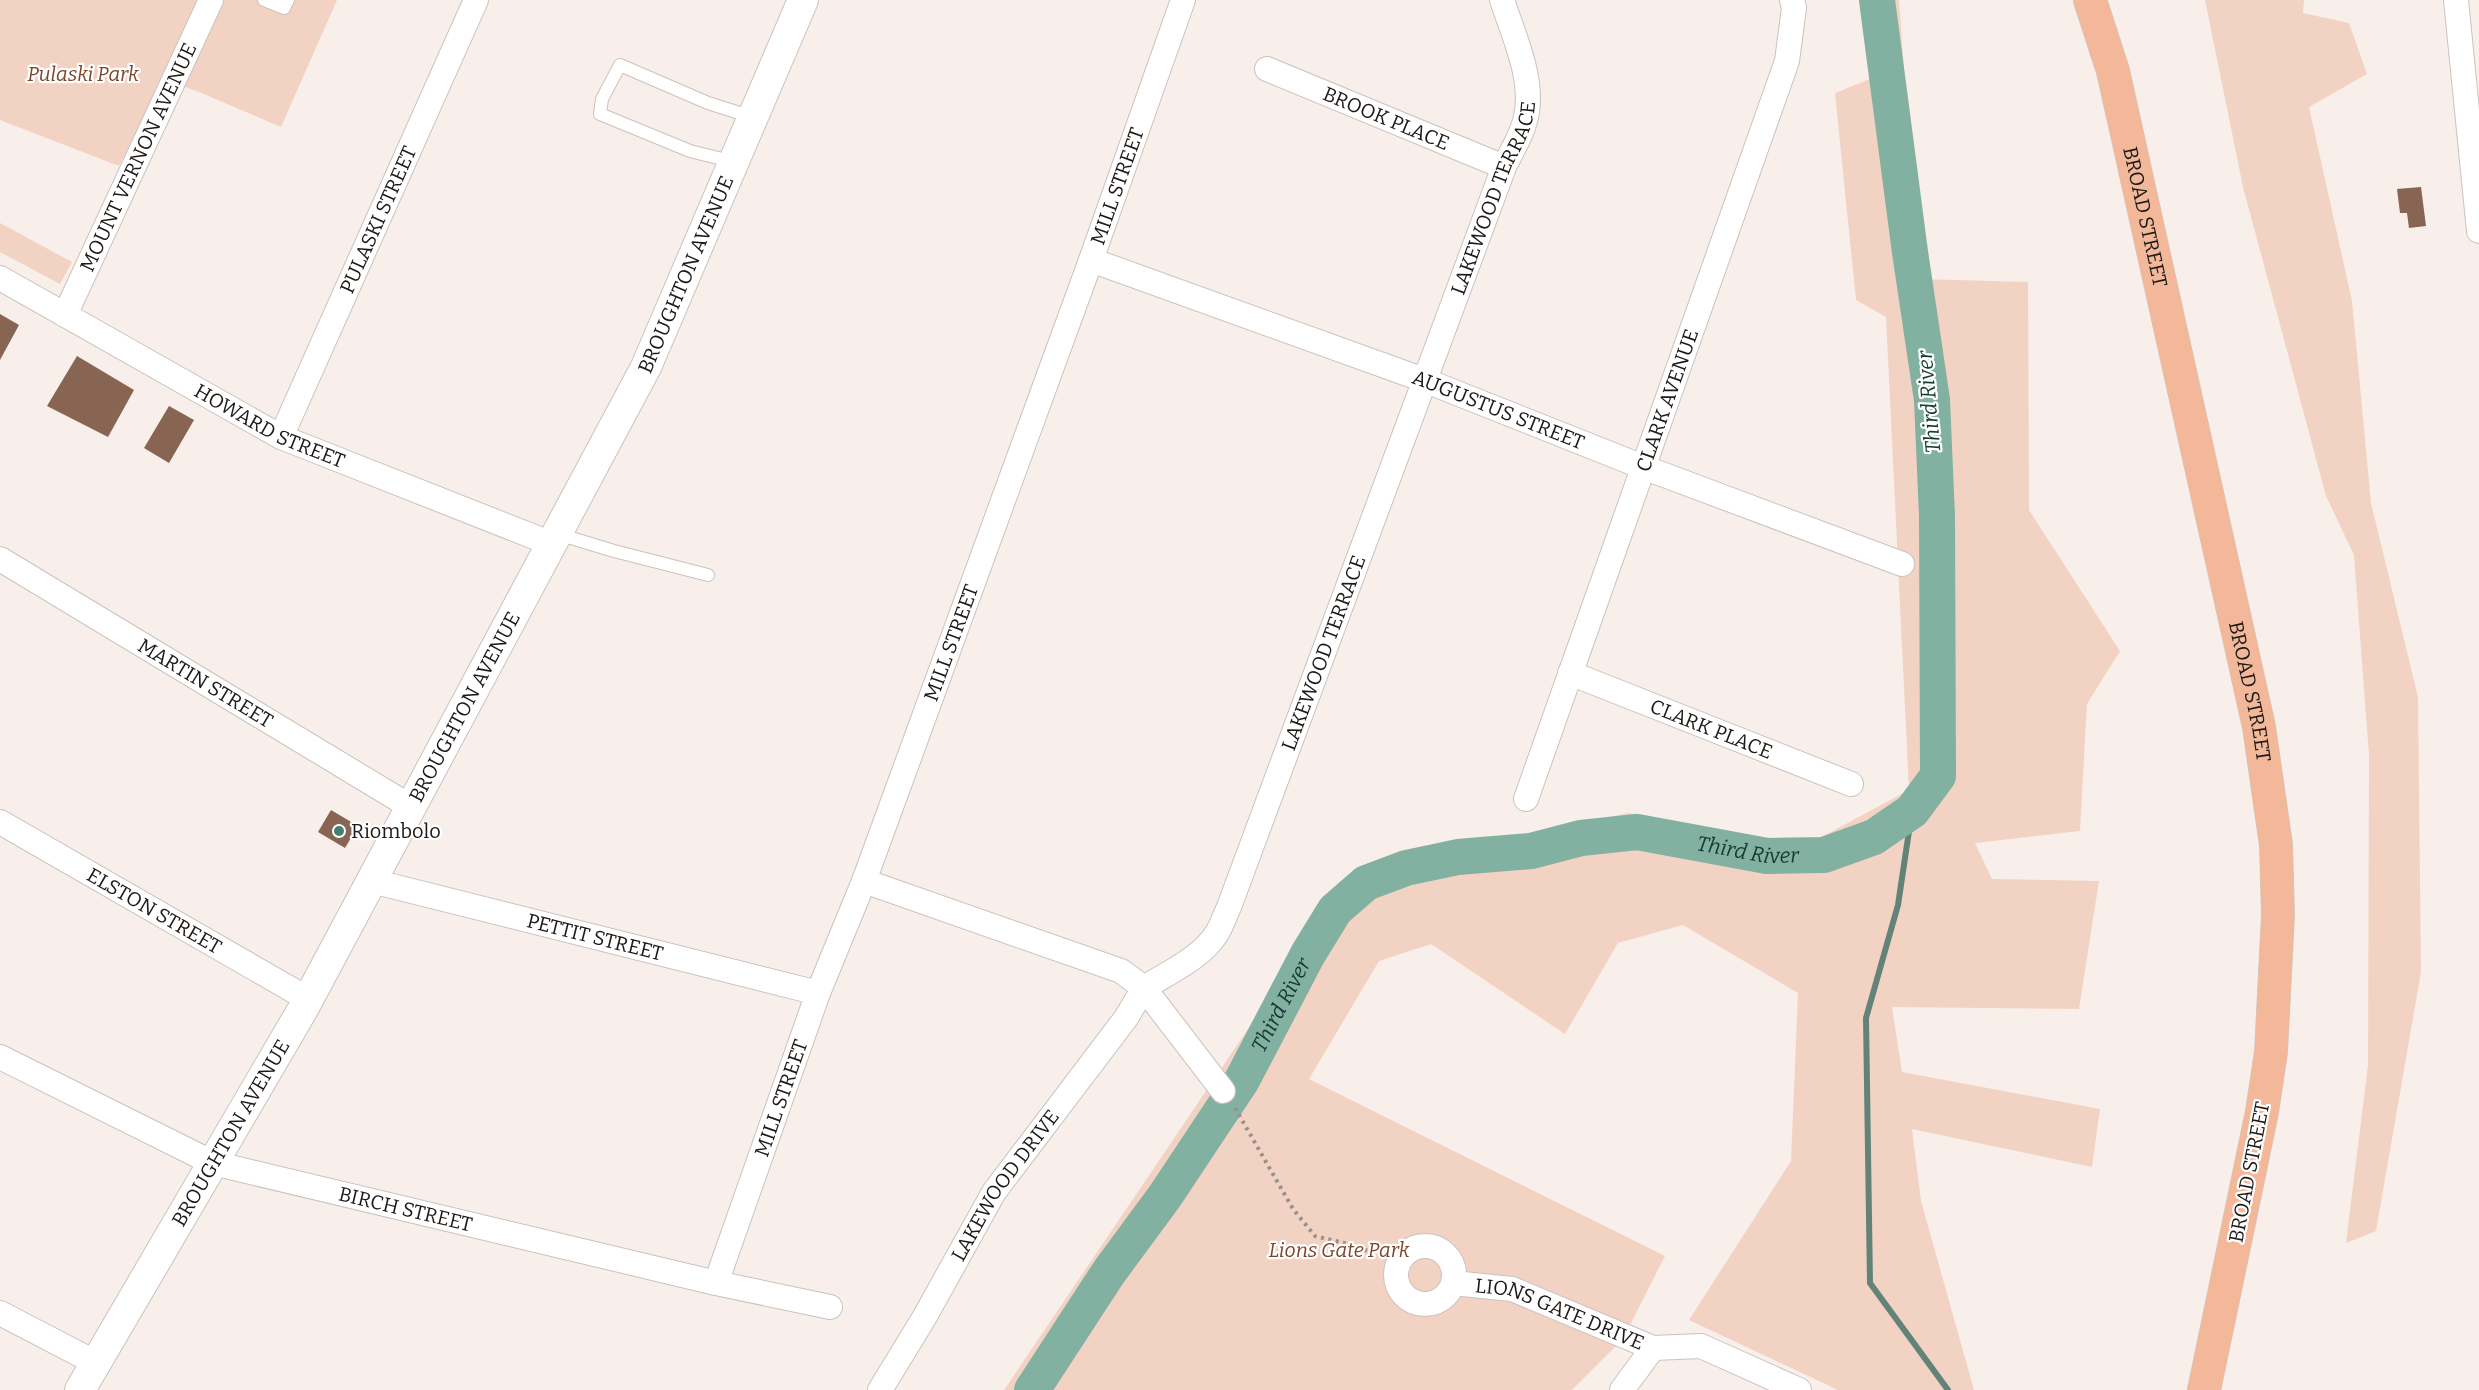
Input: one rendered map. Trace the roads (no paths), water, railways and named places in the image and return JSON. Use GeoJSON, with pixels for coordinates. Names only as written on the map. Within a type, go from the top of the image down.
{"type":"FeatureCollection","features":[{"type":"Feature","properties":{"kind":"main road","name":"BROAD STREET"},"geometry":{"type":"LineString","coordinates":[[2090,0],[2113,71],[2259,727],[2276,845],[2278,915],[2271,1052],[2262,1112],[2204,1390]]}},
{"type":"Feature","properties":{"kind":"street","name":"MOUNT VERNON AVENUE"},"geometry":{"type":"LineString","coordinates":[[65,315],[211,0]]}},
{"type":"Feature","properties":{"kind":"street","name":"PULASKI STREET"},"geometry":{"type":"LineString","coordinates":[[280,437],[476,0]]}},
{"type":"Feature","properties":{"kind":"street","name":"BROUGHTON AVENUE"},"geometry":{"type":"LineString","coordinates":[[80,1390],[308,999],[646,367],[804,0]]}},
{"type":"Feature","properties":{"kind":"street","name":"MILL STREET"},"geometry":{"type":"LineString","coordinates":[[716,1282],[818,993],[864,881],[1091,260],[1183,0]]}},
{"type":"Feature","properties":{"kind":"street","name":"LAKEWOOD TERRACE"},"geometry":{"type":"LineString","coordinates":[[1144,988],[1192,957],[1216,934],[1229,907],[1504,167],[1525,121],[1528,94],[1522,62],[1502,0]]}},
{"type":"Feature","properties":{"kind":"street","name":"CLARK AVENUE"},"geometry":{"type":"LineString","coordinates":[[1526,799],[1787,61],[1794,8],[1792,0]]}},
{"type":"Feature","properties":{"kind":"street"},"geometry":{"type":"LineString","coordinates":[[2456,0],[2479,231]]}},
{"type":"Feature","properties":{"kind":"street","name":"BROOK PLACE"},"geometry":{"type":"LineString","coordinates":[[1267,69],[1504,167]]}},
{"type":"Feature","properties":{"kind":"street","name":"AUGUSTUS STREET"},"geometry":{"type":"LineString","coordinates":[[1091,260],[1424,380],[1643,467],[1902,564]]}},
{"type":"Feature","properties":{"kind":"street","name":"HOWARD STREET"},"geometry":{"type":"LineString","coordinates":[[0,278],[280,437],[554,539]]}},
{"type":"Feature","properties":{"kind":"street","name":"MARTIN STREET"},"geometry":{"type":"LineString","coordinates":[[0,559],[411,807]]}},
{"type":"Feature","properties":{"kind":"street","name":"CLARK PLACE"},"geometry":{"type":"LineString","coordinates":[[1570,673],[1851,784]]}},
{"type":"Feature","properties":{"kind":"street","name":"ELSTON STREET"},"geometry":{"type":"LineString","coordinates":[[0,822],[308,999]]}},
{"type":"Feature","properties":{"kind":"street","name":"PETTIT STREET"},"geometry":{"type":"LineString","coordinates":[[372,880],[818,993]]}},
{"type":"Feature","properties":{"kind":"street"},"geometry":{"type":"LineString","coordinates":[[864,881],[1121,971],[1144,988],[1229,1100]]}},
{"type":"Feature","properties":{"kind":"street","name":"LAKEWOOD DRIVE"},"geometry":{"type":"LineString","coordinates":[[880,1390],[924,1318],[994,1192],[1126,1018],[1144,988]]}},
{"type":"Feature","properties":{"kind":"street","name":"BIRCH STREET"},"geometry":{"type":"LineString","coordinates":[[0,1057],[213,1163],[830,1307]]}},
{"type":"Feature","properties":{"kind":"street","name":"LIONS GATE DRIVE"},"geometry":{"type":"LineString","coordinates":[[1431,1246],[1447,1256],[1452,1264],[1453,1283],[1449,1291],[1434,1303],[1414,1302],[1400,1290],[1396,1272],[1399,1262],[1412,1249],[1431,1246]]}},
{"type":"Feature","properties":{"kind":"street","name":"LIONS GATE DRIVE"},"geometry":{"type":"LineString","coordinates":[[1453,1283],[1512,1289],[1653,1348],[1701,1346],[1799,1390]]}},
{"type":"Feature","properties":{"kind":"street"},"geometry":{"type":"LineString","coordinates":[[0,1313],[96,1363]]}},
{"type":"Feature","properties":{"kind":"street"},"geometry":{"type":"LineString","coordinates":[[1622,1390],[1653,1348]]}},
{"type":"Feature","properties":{"kind":"lane"},"geometry":{"type":"LineString","coordinates":[[264,0],[286,4]]}},
{"type":"Feature","properties":{"kind":"lane"},"geometry":{"type":"LineString","coordinates":[[734,162],[690,151],[600,114],[602,99],[620,65],[699,99],[754,117]]}},
{"type":"Feature","properties":{"kind":"lane"},"geometry":{"type":"LineString","coordinates":[[554,539],[708,576]]}},
{"type":"Feature","properties":{"kind":"waterway","name":"Third River"},"geometry":{"type":"LineString","coordinates":[[1032,1390],[1109,1272],[1165,1196],[1242,1080],[1308,954],[1335,910],[1366,883],[1406,868],[1458,857],[1531,851],[1581,838],[1637,832],[1767,856],[1824,855],[1874,837],[1912,811],[1938,776],[1937,516],[1932,400],[1877,0]]}},
{"type":"Feature","properties":{"kind":"waterway"},"geometry":{"type":"LineString","coordinates":[[1912,811],[1898,905],[1866,1018],[1870,1283],[1948,1390]]}},
{"type":"Feature","properties":{"kind":"place","name":"Riombolo"},"geometry":{"type":"Point","coordinates":[339,831]}},
{"type":"Feature","properties":{"kind":"park label","name":"Pulaski Park"},"geometry":{"type":"Point","coordinates":[83,74]}},
{"type":"Feature","properties":{"kind":"park label","name":"Lions Gate Park"},"geometry":{"type":"Point","coordinates":[1339,1250]}}]}
